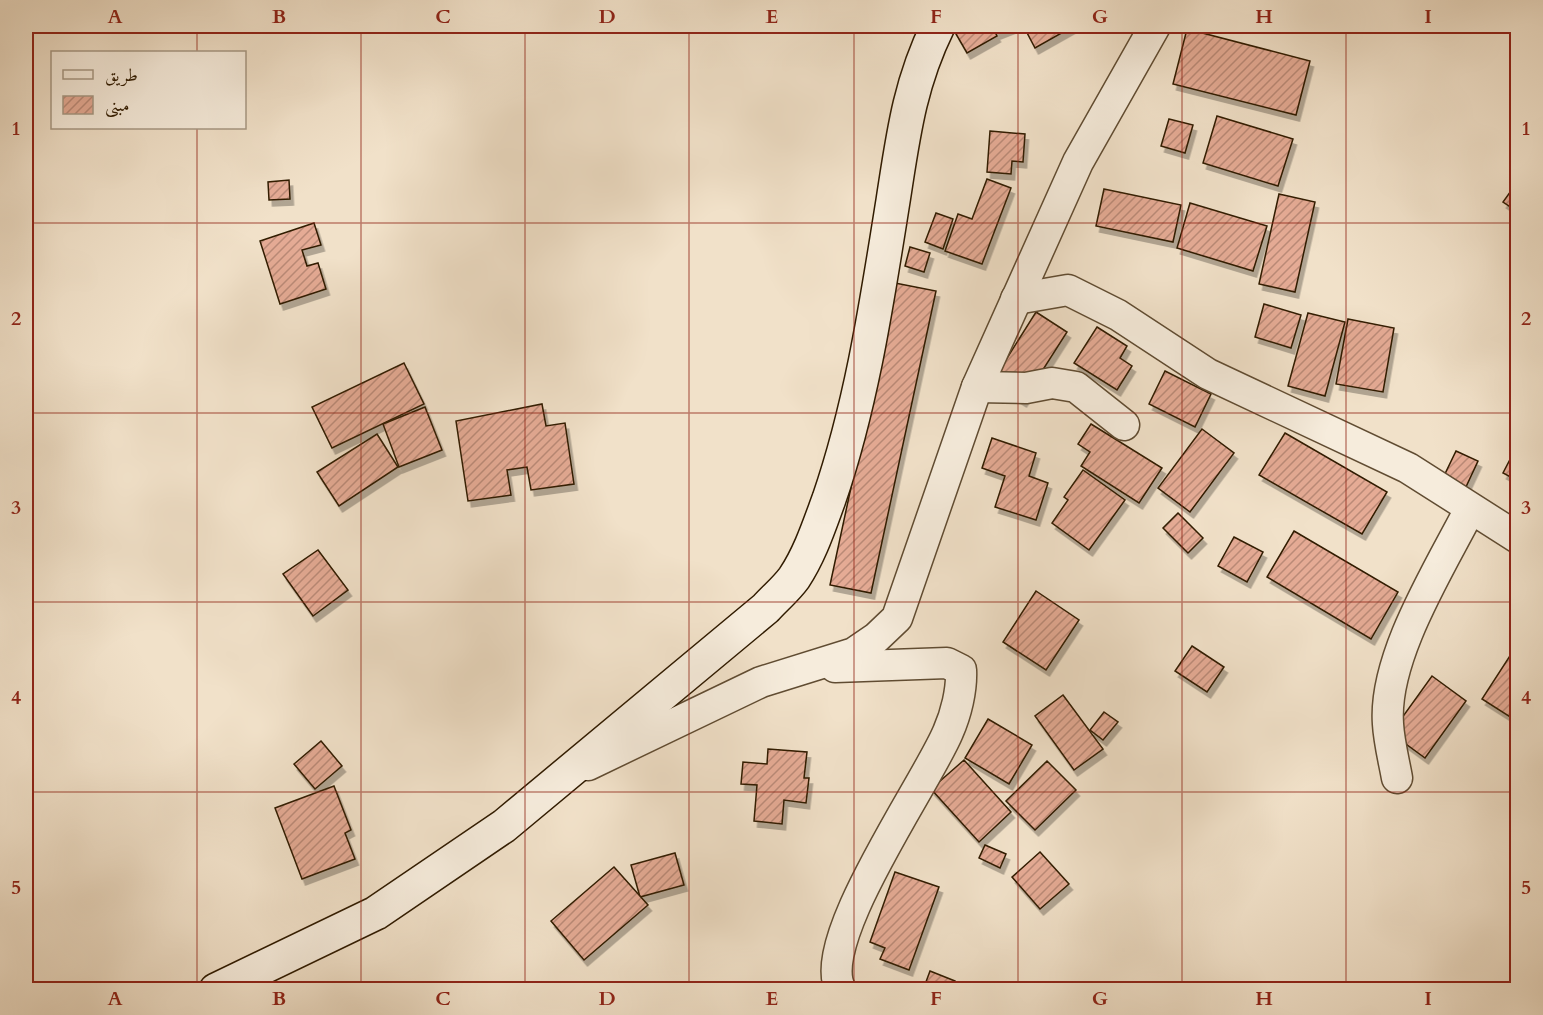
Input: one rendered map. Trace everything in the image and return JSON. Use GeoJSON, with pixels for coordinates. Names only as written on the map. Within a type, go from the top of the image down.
{"type":"FeatureCollection","features":[{"type":"Feature","properties":{"kind":"main road"},"geometry":{"type":"LineString","coordinates":[[216,990],[376,913],[504,826],[766,608],[794,578],[814,542],[843,458],[855,413],[912,87],[938,26]]}},
{"type":"Feature","properties":{"kind":"street"},"geometry":{"type":"LineString","coordinates":[[569,773],[761,682],[854,653],[876,638],[897,618],[977,387],[1077,162],[1155,26]]}},
{"type":"Feature","properties":{"kind":"street"},"geometry":{"type":"LineString","coordinates":[[1016,299],[1068,290],[1118,315],[1208,374],[1408,468],[1518,538]]}},
{"type":"Feature","properties":{"kind":"street"},"geometry":{"type":"LineString","coordinates":[[977,387],[1026,388],[1052,383],[1076,387],[1124,425]]}},
{"type":"Feature","properties":{"kind":"street"},"geometry":{"type":"LineString","coordinates":[[1397,778],[1388,723],[1392,681],[1411,624],[1470,508]]}},
{"type":"Feature","properties":{"kind":"street"},"geometry":{"type":"LineString","coordinates":[[808,669],[927,662],[947,663],[961,670],[962,686],[948,732],[850,912],[835,973],[840,990]]}},
{"type":"Feature","properties":{"kind":"building"},"geometry":{"type":"Polygon","coordinates":[[[970,26],[992,26],[997,36],[967,53],[956,34],[970,26]]]}},
{"type":"Feature","properties":{"kind":"building"},"geometry":{"type":"Polygon","coordinates":[[[994,26],[1015,26],[997,33],[994,26]]]}},
{"type":"Feature","properties":{"kind":"building"},"geometry":{"type":"Polygon","coordinates":[[[1074,26],[1035,48],[1024,27],[1074,26]]]}},
{"type":"Feature","properties":{"kind":"building"},"geometry":{"type":"Polygon","coordinates":[[[1187,29],[1310,61],[1296,115],[1173,84],[1187,29]]]}},
{"type":"Feature","properties":{"kind":"building"},"geometry":{"type":"Polygon","coordinates":[[[1217,116],[1293,139],[1278,186],[1203,163],[1217,116]]]}},
{"type":"Feature","properties":{"kind":"building"},"geometry":{"type":"Polygon","coordinates":[[[1169,119],[1193,125],[1185,153],[1161,146],[1169,119]]]}},
{"type":"Feature","properties":{"kind":"building"},"geometry":{"type":"Polygon","coordinates":[[[990,131],[1025,134],[1023,162],[1012,161],[1011,174],[987,172],[990,131]]]}},
{"type":"Feature","properties":{"kind":"building"},"geometry":{"type":"Polygon","coordinates":[[[987,179],[1011,188],[982,264],[945,251],[958,214],[972,219],[987,179]]]}},
{"type":"Feature","properties":{"kind":"building"},"geometry":{"type":"Polygon","coordinates":[[[289,180],[290,199],[269,200],[268,182],[289,180]]]}},
{"type":"Feature","properties":{"kind":"building"},"geometry":{"type":"Polygon","coordinates":[[[1518,181],[1518,212],[1503,202],[1518,181]]]}},
{"type":"Feature","properties":{"kind":"building"},"geometry":{"type":"Polygon","coordinates":[[[1104,189],[1181,205],[1173,242],[1096,226],[1104,189]]]}},
{"type":"Feature","properties":{"kind":"building"},"geometry":{"type":"Polygon","coordinates":[[[1279,194],[1315,202],[1295,292],[1259,284],[1279,194]]]}},
{"type":"Feature","properties":{"kind":"building"},"geometry":{"type":"Polygon","coordinates":[[[1190,203],[1267,226],[1253,271],[1177,248],[1190,203]]]}},
{"type":"Feature","properties":{"kind":"building"},"geometry":{"type":"Polygon","coordinates":[[[936,213],[953,219],[943,249],[925,242],[936,213]]]}},
{"type":"Feature","properties":{"kind":"building"},"geometry":{"type":"Polygon","coordinates":[[[314,223],[321,245],[302,250],[307,266],[318,263],[326,289],[280,304],[260,241],[314,223]]]}},
{"type":"Feature","properties":{"kind":"building"},"geometry":{"type":"Polygon","coordinates":[[[910,247],[930,253],[924,272],[905,266],[910,247]]]}},
{"type":"Feature","properties":{"kind":"building"},"geometry":{"type":"Polygon","coordinates":[[[895,283],[936,291],[871,593],[830,585],[895,283]]]}},
{"type":"Feature","properties":{"kind":"building"},"geometry":{"type":"Polygon","coordinates":[[[1264,304],[1301,315],[1291,348],[1255,337],[1264,304]]]}},
{"type":"Feature","properties":{"kind":"building"},"geometry":{"type":"Polygon","coordinates":[[[1036,312],[1067,332],[1023,401],[992,382],[1036,312]]]}},
{"type":"Feature","properties":{"kind":"building"},"geometry":{"type":"Polygon","coordinates":[[[1308,313],[1345,322],[1325,396],[1288,386],[1308,313]]]}},
{"type":"Feature","properties":{"kind":"building"},"geometry":{"type":"Polygon","coordinates":[[[1348,319],[1394,328],[1383,392],[1336,384],[1348,319]]]}},
{"type":"Feature","properties":{"kind":"building"},"geometry":{"type":"Polygon","coordinates":[[[1097,327],[1127,346],[1120,358],[1132,366],[1117,390],[1074,363],[1097,327]]]}},
{"type":"Feature","properties":{"kind":"building"},"geometry":{"type":"Polygon","coordinates":[[[404,363],[424,404],[332,448],[312,407],[404,363]]]}},
{"type":"Feature","properties":{"kind":"building"},"geometry":{"type":"Polygon","coordinates":[[[1165,371],[1211,394],[1195,427],[1149,404],[1165,371]]]}},
{"type":"Feature","properties":{"kind":"building"},"geometry":{"type":"Polygon","coordinates":[[[542,404],[546,426],[565,423],[574,484],[531,490],[527,467],[507,470],[511,495],[468,501],[456,421],[542,404]]]}},
{"type":"Feature","properties":{"kind":"building"},"geometry":{"type":"Polygon","coordinates":[[[425,407],[442,450],[399,467],[383,424],[425,407]]]}},
{"type":"Feature","properties":{"kind":"building"},"geometry":{"type":"Polygon","coordinates":[[[1091,424],[1162,468],[1139,503],[1081,466],[1090,452],[1078,444],[1091,424]]]}},
{"type":"Feature","properties":{"kind":"building"},"geometry":{"type":"Polygon","coordinates":[[[1202,429],[1234,453],[1190,512],[1158,488],[1202,429]]]}},
{"type":"Feature","properties":{"kind":"building"},"geometry":{"type":"Polygon","coordinates":[[[1285,433],[1387,492],[1362,534],[1259,475],[1285,433]]]}},
{"type":"Feature","properties":{"kind":"building"},"geometry":{"type":"Polygon","coordinates":[[[377,434],[398,467],[339,506],[317,472],[377,434]]]}},
{"type":"Feature","properties":{"kind":"building"},"geometry":{"type":"Polygon","coordinates":[[[992,438],[1036,453],[1029,476],[1048,483],[1036,520],[995,507],[1005,476],[982,468],[992,438]]]}},
{"type":"Feature","properties":{"kind":"building"},"geometry":{"type":"Polygon","coordinates":[[[1518,444],[1518,481],[1503,473],[1518,444]]]}},
{"type":"Feature","properties":{"kind":"building"},"geometry":{"type":"Polygon","coordinates":[[[1456,451],[1478,461],[1465,489],[1443,478],[1456,451]]]}},
{"type":"Feature","properties":{"kind":"building"},"geometry":{"type":"Polygon","coordinates":[[[1083,470],[1125,500],[1089,550],[1052,523],[1068,500],[1064,497],[1083,470]]]}},
{"type":"Feature","properties":{"kind":"building"},"geometry":{"type":"Polygon","coordinates":[[[1178,513],[1203,538],[1188,553],[1163,528],[1178,513]]]}},
{"type":"Feature","properties":{"kind":"building"},"geometry":{"type":"Polygon","coordinates":[[[1294,531],[1398,592],[1371,639],[1267,577],[1294,531]]]}},
{"type":"Feature","properties":{"kind":"building"},"geometry":{"type":"Polygon","coordinates":[[[1234,537],[1263,552],[1247,582],[1218,566],[1234,537]]]}},
{"type":"Feature","properties":{"kind":"building"},"geometry":{"type":"Polygon","coordinates":[[[318,550],[348,590],[313,616],[283,574],[318,550]]]}},
{"type":"Feature","properties":{"kind":"building"},"geometry":{"type":"Polygon","coordinates":[[[1036,591],[1079,620],[1046,670],[1003,642],[1036,591]]]}},
{"type":"Feature","properties":{"kind":"building"},"geometry":{"type":"Polygon","coordinates":[[[1192,646],[1224,667],[1207,692],[1175,671],[1192,646]]]}},
{"type":"Feature","properties":{"kind":"building"},"geometry":{"type":"Polygon","coordinates":[[[1515,648],[1518,650],[1518,722],[1482,699],[1515,648]]]}},
{"type":"Feature","properties":{"kind":"building"},"geometry":{"type":"Polygon","coordinates":[[[1432,676],[1466,701],[1425,758],[1391,733],[1432,676]]]}},
{"type":"Feature","properties":{"kind":"building"},"geometry":{"type":"Polygon","coordinates":[[[1063,695],[1103,749],[1074,770],[1035,716],[1063,695]]]}},
{"type":"Feature","properties":{"kind":"building"},"geometry":{"type":"Polygon","coordinates":[[[1104,712],[1118,722],[1103,740],[1090,730],[1104,712]]]}},
{"type":"Feature","properties":{"kind":"building"},"geometry":{"type":"Polygon","coordinates":[[[988,719],[1032,745],[1009,784],[965,758],[988,719]]]}},
{"type":"Feature","properties":{"kind":"building"},"geometry":{"type":"Polygon","coordinates":[[[321,741],[342,766],[315,789],[294,764],[321,741]]]}},
{"type":"Feature","properties":{"kind":"building"},"geometry":{"type":"Polygon","coordinates":[[[768,749],[807,752],[804,778],[809,778],[806,803],[784,800],[782,824],[754,821],[757,785],[741,784],[743,762],[767,764],[768,749]]]}},
{"type":"Feature","properties":{"kind":"building"},"geometry":{"type":"Polygon","coordinates":[[[964,760],[1011,812],[979,842],[931,789],[964,760]]]}},
{"type":"Feature","properties":{"kind":"building"},"geometry":{"type":"Polygon","coordinates":[[[1047,761],[1076,790],[1035,830],[1006,801],[1047,761]]]}},
{"type":"Feature","properties":{"kind":"building"},"geometry":{"type":"Polygon","coordinates":[[[334,786],[351,830],[345,833],[355,859],[302,879],[275,808],[334,786]]]}},
{"type":"Feature","properties":{"kind":"building"},"geometry":{"type":"Polygon","coordinates":[[[985,845],[1006,854],[1000,868],[979,858],[985,845]]]}},
{"type":"Feature","properties":{"kind":"building"},"geometry":{"type":"Polygon","coordinates":[[[1040,852],[1069,884],[1040,909],[1012,877],[1040,852]]]}},
{"type":"Feature","properties":{"kind":"building"},"geometry":{"type":"Polygon","coordinates":[[[675,853],[684,885],[640,897],[631,865],[675,853]]]}},
{"type":"Feature","properties":{"kind":"building"},"geometry":{"type":"Polygon","coordinates":[[[614,867],[648,905],[584,960],[551,921],[614,867]]]}},
{"type":"Feature","properties":{"kind":"building"},"geometry":{"type":"Polygon","coordinates":[[[895,872],[939,887],[909,970],[880,959],[885,948],[870,942],[895,872]]]}},
{"type":"Feature","properties":{"kind":"building"},"geometry":{"type":"Polygon","coordinates":[[[930,971],[955,981],[952,990],[923,990],[930,971]]]}}]}
